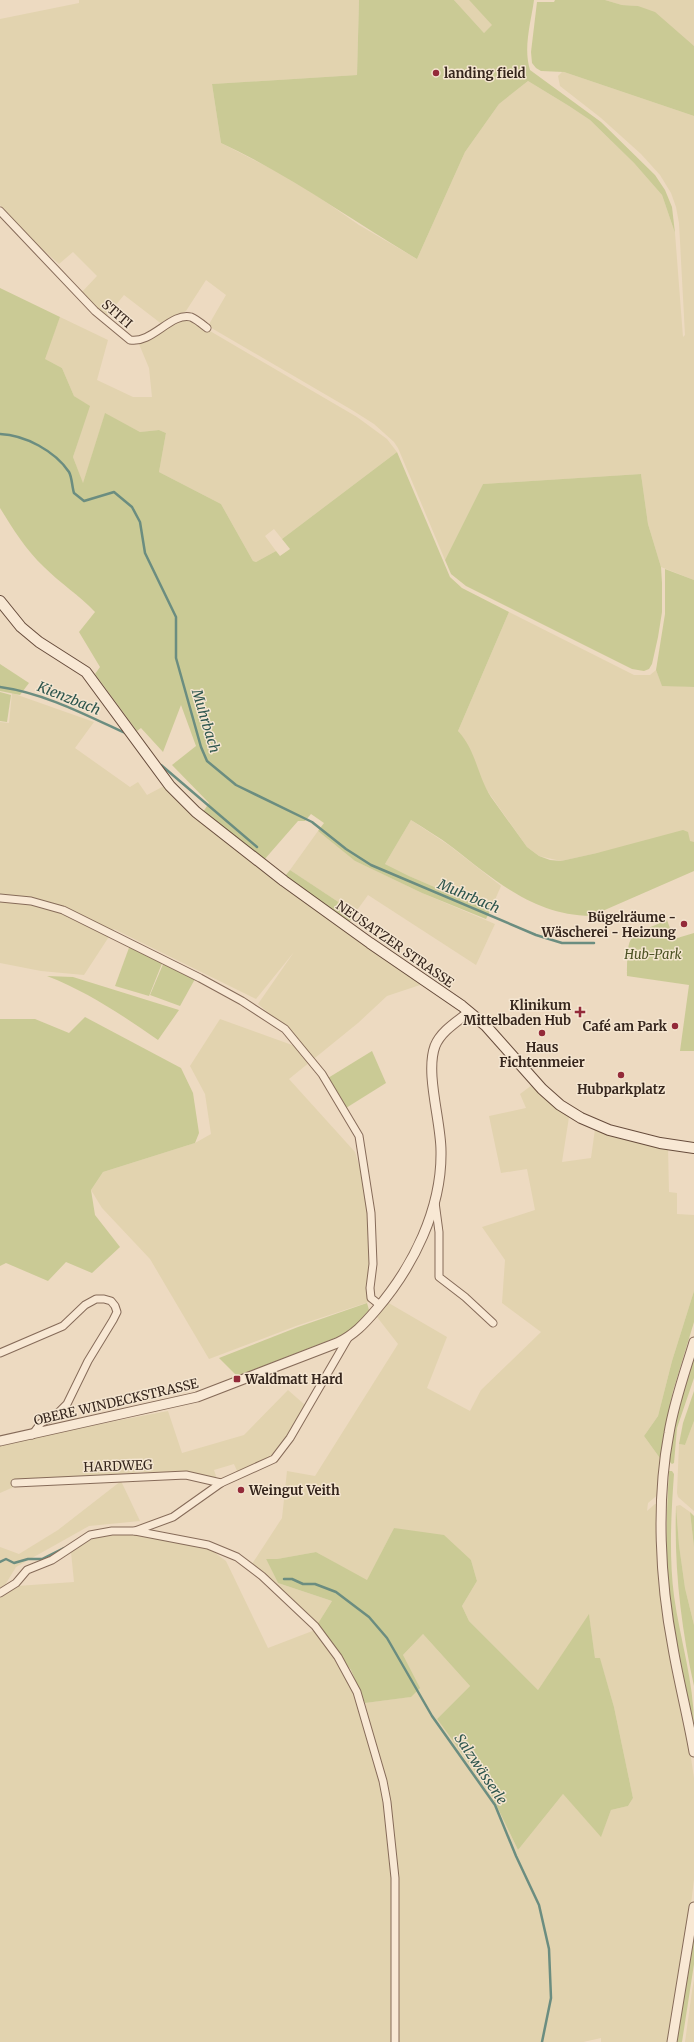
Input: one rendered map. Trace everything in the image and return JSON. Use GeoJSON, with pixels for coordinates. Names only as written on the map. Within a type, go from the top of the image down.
{"type":"FeatureCollection","features":[{"type":"Feature","properties":{"kind":"main road","name":"NEUSATZER STRASSE"},"geometry":{"type":"LineString","coordinates":[[0,601],[21,627],[39,642],[86,672],[170,786],[221,833],[284,881],[469,1012],[486,1026],[542,1089],[560,1105],[581,1118],[609,1130],[660,1143],[694,1148]]}},
{"type":"Feature","properties":{"kind":"street","name":"STITI"},"geometry":{"type":"LineString","coordinates":[[0,211],[95,311],[130,340],[142,340],[181,317],[190,317],[207,328]]}},
{"type":"Feature","properties":{"kind":"street"},"geometry":{"type":"LineString","coordinates":[[0,898],[31,901],[63,910],[200,978],[242,1001],[285,1028],[322,1074],[359,1136],[371,1213],[373,1264],[370,1288],[372,1298],[380,1305]]}},
{"type":"Feature","properties":{"kind":"street"},"geometry":{"type":"LineString","coordinates":[[135,1531],[173,1517],[221,1482],[274,1460],[290,1438],[348,1338],[357,1331],[380,1305],[408,1267],[435,1200],[441,1150],[434,1084],[433,1052],[439,1038],[469,1012]]}},
{"type":"Feature","properties":{"kind":"street"},"geometry":{"type":"LineString","coordinates":[[435,1200],[438,1224],[439,1278],[465,1297],[493,1323]]}},
{"type":"Feature","properties":{"kind":"street"},"geometry":{"type":"LineString","coordinates":[[427,1222],[434,1222],[438,1224]]}},
{"type":"Feature","properties":{"kind":"street"},"geometry":{"type":"LineString","coordinates":[[0,1353],[63,1326],[85,1305],[96,1299],[104,1298],[111,1301],[115,1306],[116,1312],[113,1320],[88,1361],[67,1404],[56,1415],[41,1423],[32,1435]]}},
{"type":"Feature","properties":{"kind":"street","name":"OBERE WINDECKSTRASSE"},"geometry":{"type":"LineString","coordinates":[[0,1441],[197,1397],[243,1381],[348,1338]]}},
{"type":"Feature","properties":{"kind":"street"},"geometry":{"type":"LineString","coordinates":[[694,1342],[669,1433],[665,1467],[662,1528],[665,1600],[694,1752]]}},
{"type":"Feature","properties":{"kind":"street","name":"HARDWEG"},"geometry":{"type":"LineString","coordinates":[[15,1483],[186,1475],[221,1482]]}},
{"type":"Feature","properties":{"kind":"street"},"geometry":{"type":"LineString","coordinates":[[0,1593],[16,1583],[27,1570],[52,1560],[90,1535],[112,1531],[135,1531],[208,1545],[237,1557],[262,1576],[315,1626],[338,1657],[357,1692],[384,1781],[395,1878],[395,2042]]}},
{"type":"Feature","properties":{"kind":"street"},"geometry":{"type":"LineString","coordinates":[[672,2042],[694,1907]]}},
{"type":"Feature","properties":{"kind":"shaded area"},"geometry":{"type":"Polygon","coordinates":[[[79,0],[359,0],[357,75],[212,84],[221,143],[297,182],[359,225],[417,259],[465,152],[499,104],[528,81],[590,120],[634,163],[662,195],[675,233],[683,337],[685,335],[679,223],[676,207],[671,193],[660,175],[641,154],[601,118],[560,86],[558,76],[564,72],[694,116],[694,580],[661,567],[648,524],[641,474],[483,484],[445,560],[398,448],[394,442],[374,424],[352,410],[208,326],[226,295],[206,280],[186,311],[163,325],[124,295],[106,317],[81,293],[97,276],[73,252],[59,264],[24,233],[0,205],[0,19],[79,3],[79,0]]]}},
{"type":"Feature","properties":{"kind":"shaded area"},"geometry":{"type":"Polygon","coordinates":[[[454,0],[469,0],[493,25],[484,33],[454,0]]]}},
{"type":"Feature","properties":{"kind":"shaded area"},"geometry":{"type":"Polygon","coordinates":[[[605,0],[694,0],[694,46],[638,6],[622,5],[605,0]]]}},
{"type":"Feature","properties":{"kind":"shaded area"},"geometry":{"type":"Polygon","coordinates":[[[60,317],[108,340],[97,380],[133,397],[152,397],[149,368],[139,344],[182,320],[193,321],[357,417],[387,439],[397,452],[282,539],[274,529],[265,536],[276,551],[256,562],[253,561],[221,504],[159,472],[166,433],[159,430],[140,432],[105,414],[83,484],[73,457],[89,406],[74,396],[62,368],[44,359],[60,317]]]}},
{"type":"Feature","properties":{"kind":"shaded area"},"geometry":{"type":"Polygon","coordinates":[[[509,612],[634,675],[650,675],[656,670],[662,685],[694,687],[694,842],[597,853],[561,861],[539,856],[527,847],[486,789],[458,731],[509,612]]]}},
{"type":"Feature","properties":{"kind":"shaded area"},"geometry":{"type":"Polygon","coordinates":[[[12,693],[94,722],[75,748],[130,787],[138,782],[147,795],[164,786],[423,984],[387,996],[358,1023],[289,1079],[355,1152],[366,1188],[372,1301],[296,1326],[209,1359],[150,1259],[102,1208],[91,1190],[103,1172],[195,1143],[211,1134],[205,1094],[190,1066],[220,1019],[292,1045],[297,1040],[288,1029],[258,1004],[294,952],[256,999],[114,929],[84,975],[41,971],[0,963],[0,722],[9,723],[12,693]]]}},
{"type":"Feature","properties":{"kind":"shaded area"},"geometry":{"type":"Polygon","coordinates":[[[411,820],[450,846],[501,886],[490,911],[385,864],[411,820]]]}},
{"type":"Feature","properties":{"kind":"shaded area"},"geometry":{"type":"Polygon","coordinates":[[[318,831],[355,861],[422,893],[495,924],[476,965],[368,895],[355,913],[290,870],[318,831]]]}},
{"type":"Feature","properties":{"kind":"shaded area"},"geometry":{"type":"Polygon","coordinates":[[[532,1085],[569,1117],[562,1162],[591,1158],[595,1129],[668,1147],[669,1192],[677,1193],[677,1214],[694,1215],[694,1291],[672,1361],[658,1416],[644,1436],[662,1461],[660,1493],[648,1503],[647,1511],[655,1504],[660,1504],[659,1551],[661,1601],[686,1725],[694,1778],[694,1879],[689,1921],[669,2042],[601,2042],[601,2038],[583,2042],[398,2042],[399,1995],[397,1871],[390,1801],[365,1703],[410,1697],[403,1655],[423,1634],[470,1686],[437,1719],[489,1790],[518,1850],[563,1794],[601,1836],[611,1810],[628,1806],[633,1798],[614,1707],[600,1659],[595,1658],[589,1615],[538,1690],[469,1621],[462,1606],[477,1581],[471,1560],[394,1528],[367,1581],[316,1552],[277,1559],[266,1559],[278,1583],[332,1601],[317,1625],[293,1600],[252,1564],[282,1518],[287,1471],[315,1476],[398,1344],[377,1317],[387,1302],[447,1337],[427,1388],[470,1411],[481,1390],[541,1332],[502,1303],[505,1260],[482,1227],[535,1210],[527,1169],[501,1173],[489,1116],[526,1108],[520,1094],[532,1085]]]}},
{"type":"Feature","properties":{"kind":"shaded area"},"geometry":{"type":"Polygon","coordinates":[[[288,1390],[305,1405],[292,1429],[265,1463],[238,1473],[234,1464],[214,1470],[217,1479],[186,1473],[144,1472],[25,1482],[0,1493],[0,1443],[168,1411],[182,1453],[244,1435],[288,1390]]]}},
{"type":"Feature","properties":{"kind":"shaded area"},"geometry":{"type":"Polygon","coordinates":[[[694,1421],[694,1511],[678,1497],[677,1493],[679,1444],[685,1445],[694,1421]]]}},
{"type":"Feature","properties":{"kind":"shaded area"},"geometry":{"type":"Polygon","coordinates":[[[121,1481],[140,1521],[89,1526],[16,1567],[5,1585],[0,1588],[0,1547],[19,1554],[58,1530],[121,1481]]]}},
{"type":"Feature","properties":{"kind":"shaded area"},"geometry":{"type":"Polygon","coordinates":[[[680,1505],[690,1512],[694,1547],[694,1625],[685,1588],[679,1545],[676,1506],[680,1505]]]}},
{"type":"Feature","properties":{"kind":"shaded area"},"geometry":{"type":"Polygon","coordinates":[[[135,1531],[211,1550],[226,1561],[268,1648],[315,1630],[336,1658],[360,1700],[385,1799],[393,1878],[393,2042],[0,2042],[0,1598],[17,1586],[74,1582],[71,1552],[94,1538],[135,1531]]]}},
{"type":"Feature","properties":{"kind":"shaded area"},"geometry":{"type":"Polygon","coordinates":[[[694,1980],[694,2042],[685,2042],[692,1991],[694,1980]]]}},
{"type":"Feature","properties":{"kind":"green space"},"geometry":{"type":"Polygon","coordinates":[[[359,0],[454,0],[484,33],[492,25],[469,0],[534,0],[527,44],[530,70],[601,122],[655,175],[665,190],[672,207],[675,233],[662,195],[634,163],[590,120],[528,81],[499,104],[465,152],[417,259],[296,183],[221,143],[212,84],[357,75],[359,0]]]}},
{"type":"Feature","properties":{"kind":"green space"},"geometry":{"type":"Polygon","coordinates":[[[555,0],[605,0],[622,5],[638,6],[655,12],[694,46],[694,116],[564,72],[541,71],[536,68],[532,63],[531,52],[537,2],[554,2],[555,0]]]}},
{"type":"Feature","properties":{"kind":"green space"},"geometry":{"type":"Polygon","coordinates":[[[0,288],[60,317],[45,359],[62,368],[74,396],[90,406],[73,457],[83,483],[105,413],[140,432],[159,430],[166,433],[159,472],[221,504],[253,561],[256,562],[276,551],[280,556],[290,549],[282,539],[397,452],[450,577],[462,588],[509,612],[458,731],[464,738],[473,754],[482,780],[491,797],[527,847],[539,856],[550,860],[561,861],[683,830],[688,832],[690,841],[694,842],[694,871],[591,916],[570,914],[551,910],[516,894],[500,884],[447,843],[411,820],[385,864],[490,911],[486,919],[422,893],[355,861],[318,831],[324,823],[311,814],[305,821],[298,821],[264,860],[203,812],[209,803],[172,765],[196,746],[181,705],[163,752],[141,728],[137,731],[95,674],[100,667],[79,632],[95,612],[83,600],[50,573],[31,554],[0,508],[0,288]]]}},
{"type":"Feature","properties":{"kind":"green space"},"geometry":{"type":"Polygon","coordinates":[[[641,474],[648,524],[661,567],[662,583],[662,612],[652,664],[649,669],[644,671],[632,669],[466,586],[451,574],[445,560],[483,484],[641,474]]]}},
{"type":"Feature","properties":{"kind":"green space"},"geometry":{"type":"Polygon","coordinates":[[[665,569],[694,580],[694,687],[662,686],[656,670],[665,614],[665,569]]]}},
{"type":"Feature","properties":{"kind":"green space"},"geometry":{"type":"Polygon","coordinates":[[[0,664],[29,683],[20,695],[0,691],[0,664]]]}},
{"type":"Feature","properties":{"kind":"green space"},"geometry":{"type":"Polygon","coordinates":[[[0,692],[11,695],[7,722],[0,721],[0,692]]]}},
{"type":"Feature","properties":{"kind":"green space"},"geometry":{"type":"Polygon","coordinates":[[[290,870],[355,913],[348,924],[285,876],[290,870]]]}},
{"type":"Feature","properties":{"kind":"green space","name":"Hub-Park"},"geometry":{"type":"Polygon","coordinates":[[[667,920],[674,939],[694,933],[694,1051],[680,1051],[689,985],[627,976],[628,950],[632,938],[644,930],[667,920]]]}},
{"type":"Feature","properties":{"kind":"green space"},"geometry":{"type":"Polygon","coordinates":[[[130,945],[163,961],[149,996],[115,986],[130,945]]]}},
{"type":"Feature","properties":{"kind":"green space"},"geometry":{"type":"Polygon","coordinates":[[[164,962],[195,979],[180,1006],[150,995],[164,962]]]}},
{"type":"Feature","properties":{"kind":"green space"},"geometry":{"type":"Polygon","coordinates":[[[47,976],[73,977],[179,1010],[158,1040],[91,997],[47,976]]]}},
{"type":"Feature","properties":{"kind":"green space"},"geometry":{"type":"Polygon","coordinates":[[[85,1017],[181,1068],[193,1093],[199,1133],[195,1143],[103,1172],[91,1190],[95,1215],[120,1247],[92,1273],[66,1262],[48,1281],[6,1263],[0,1266],[0,1019],[35,1019],[69,1033],[85,1017]]]}},
{"type":"Feature","properties":{"kind":"green space"},"geometry":{"type":"Polygon","coordinates":[[[372,1051],[386,1083],[346,1108],[328,1078],[372,1051]]]}},
{"type":"Feature","properties":{"kind":"green space"},"geometry":{"type":"Polygon","coordinates":[[[694,1291],[694,1322],[673,1391],[665,1430],[662,1461],[644,1436],[658,1416],[672,1361],[694,1291]]]}},
{"type":"Feature","properties":{"kind":"green space"},"geometry":{"type":"Polygon","coordinates":[[[367,1303],[369,1310],[353,1328],[343,1335],[237,1376],[219,1358],[298,1327],[367,1303]]]}},
{"type":"Feature","properties":{"kind":"green space"},"geometry":{"type":"Polygon","coordinates":[[[694,1357],[694,1378],[677,1428],[674,1463],[672,1464],[669,1461],[676,1418],[694,1357]]]}},
{"type":"Feature","properties":{"kind":"green space"},"geometry":{"type":"Polygon","coordinates":[[[694,1391],[694,1421],[685,1445],[679,1444],[683,1423],[694,1391]]]}},
{"type":"Feature","properties":{"kind":"green space"},"geometry":{"type":"Polygon","coordinates":[[[669,1471],[672,1471],[674,1474],[671,1535],[672,1581],[692,1693],[694,1725],[676,1636],[668,1581],[666,1540],[669,1471]]]}},
{"type":"Feature","properties":{"kind":"green space"},"geometry":{"type":"Polygon","coordinates":[[[676,1506],[679,1545],[685,1588],[694,1625],[694,1686],[685,1642],[679,1597],[676,1552],[676,1506]]]}},
{"type":"Feature","properties":{"kind":"green space"},"geometry":{"type":"Polygon","coordinates":[[[690,1512],[694,1516],[694,1547],[690,1512]]]}},
{"type":"Feature","properties":{"kind":"green space"},"geometry":{"type":"Polygon","coordinates":[[[394,1528],[444,1535],[471,1560],[477,1581],[462,1606],[469,1621],[538,1690],[589,1614],[595,1658],[600,1658],[614,1707],[633,1798],[628,1806],[611,1810],[601,1837],[563,1794],[518,1850],[489,1790],[437,1719],[470,1686],[423,1634],[403,1655],[420,1688],[411,1697],[365,1703],[351,1670],[317,1625],[332,1601],[278,1583],[266,1559],[277,1559],[316,1552],[367,1580],[394,1528]]]}},
{"type":"Feature","properties":{"kind":"green space"},"geometry":{"type":"Polygon","coordinates":[[[694,1933],[694,1964],[682,2042],[677,2042],[694,1933]]]}},
{"type":"Feature","properties":{"kind":"waterway","name":"Muhrbach"},"geometry":{"type":"LineString","coordinates":[[0,434],[19,437],[29,441],[56,457],[69,472],[74,493],[84,501],[114,492],[132,507],[140,522],[145,553],[176,617],[176,658],[201,747],[207,761],[236,785],[312,822],[346,849],[371,865],[536,935],[562,943],[594,943]]}},
{"type":"Feature","properties":{"kind":"waterway","name":"Kienzbach"},"geometry":{"type":"LineString","coordinates":[[0,687],[49,699],[127,734]]}},
{"type":"Feature","properties":{"kind":"waterway","name":"Kienzbach"},"geometry":{"type":"LineString","coordinates":[[161,765],[257,847]]}},
{"type":"Feature","properties":{"kind":"waterway","name":"Salzwässerle"},"geometry":{"type":"LineString","coordinates":[[0,1562],[6,1559],[14,1563],[28,1559],[42,1559],[64,1548]]}},
{"type":"Feature","properties":{"kind":"waterway","name":"Salzwässerle"},"geometry":{"type":"LineString","coordinates":[[284,1579],[292,1579],[303,1584],[315,1584],[336,1592],[369,1617],[387,1638],[432,1716],[495,1805],[516,1856],[539,1905],[549,1949],[551,1998],[542,2042]]}},
{"type":"Feature","properties":{"kind":"place","name":"landing field"},"geometry":{"type":"Point","coordinates":[436,73]}},
{"type":"Feature","properties":{"kind":"place","name":"Bügelräume - Wäscherei - Heizung"},"geometry":{"type":"Point","coordinates":[684,924]}},
{"type":"Feature","properties":{"kind":"place","name":"Klinikum Mittelbaden Hub"},"geometry":{"type":"Point","coordinates":[580,1012]}},
{"type":"Feature","properties":{"kind":"place","name":"Café am Park"},"geometry":{"type":"Point","coordinates":[675,1026]}},
{"type":"Feature","properties":{"kind":"place","name":"Haus Fichtenmeier"},"geometry":{"type":"Point","coordinates":[542,1033]}},
{"type":"Feature","properties":{"kind":"place","name":"Hubparkplatz"},"geometry":{"type":"Point","coordinates":[621,1075]}},
{"type":"Feature","properties":{"kind":"place","name":"Waldmatt Hard"},"geometry":{"type":"Point","coordinates":[237,1379]}},
{"type":"Feature","properties":{"kind":"place","name":"Weingut Veith"},"geometry":{"type":"Point","coordinates":[241,1490]}}]}
